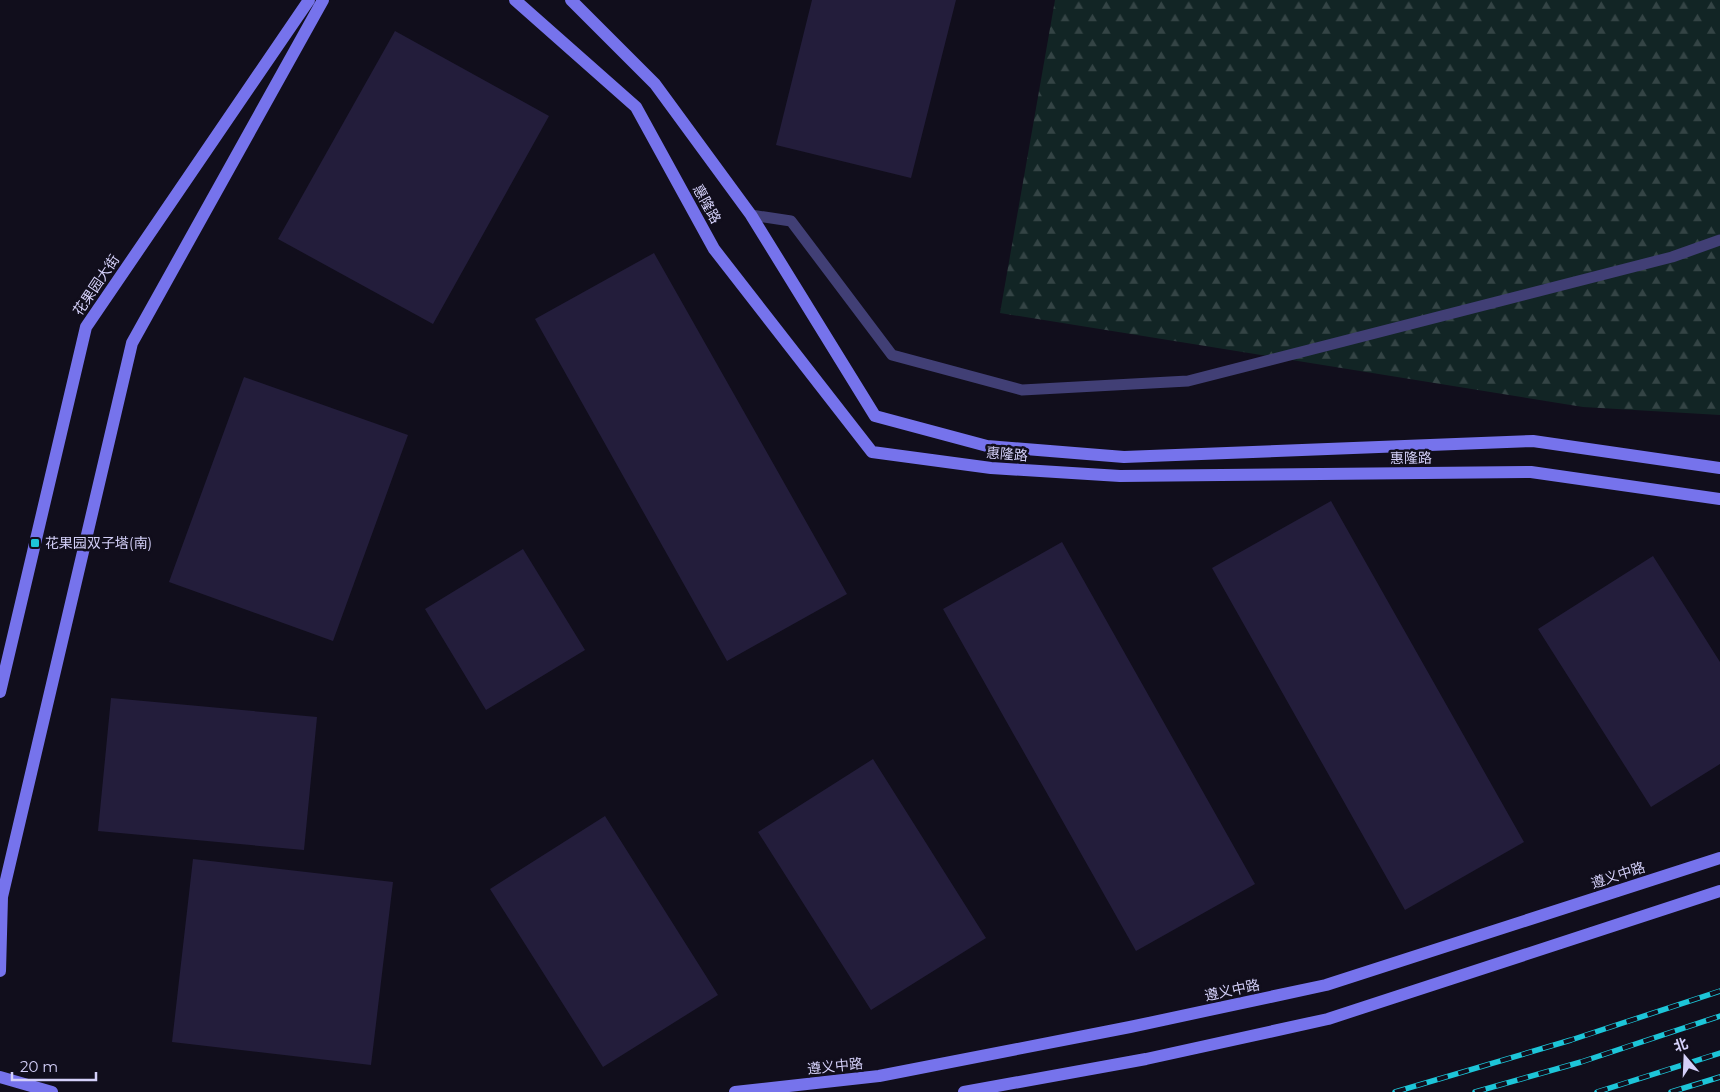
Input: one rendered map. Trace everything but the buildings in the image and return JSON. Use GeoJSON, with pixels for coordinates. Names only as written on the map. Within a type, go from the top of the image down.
{"type":"FeatureCollection","features":[{"type":"Feature","properties":{"kind":"street","name":"花果园大街"},"geometry":{"type":"LineString","coordinates":[[0,692],[86,326],[309,0]]}},
{"type":"Feature","properties":{"kind":"street"},"geometry":{"type":"LineString","coordinates":[[0,971],[2,897],[132,343],[323,0]]}},
{"type":"Feature","properties":{"kind":"street","name":"惠隆路"},"geometry":{"type":"LineString","coordinates":[[515,0],[636,107],[714,249],[872,452],[991,468],[1120,476],[1531,472],[1720,499]]}},
{"type":"Feature","properties":{"kind":"street","name":"惠隆路"},"geometry":{"type":"LineString","coordinates":[[571,0],[654,84],[751,215],[875,416],[987,446],[1124,457],[1533,441],[1720,468]]}},
{"type":"Feature","properties":{"kind":"street","name":"遵义中路"},"geometry":{"type":"LineString","coordinates":[[735,1092],[879,1076],[1130,1027],[1326,986],[1720,858]]}},
{"type":"Feature","properties":{"kind":"street"},"geometry":{"type":"LineString","coordinates":[[964,1092],[1146,1059],[1328,1019],[1720,891]]}},
{"type":"Feature","properties":{"kind":"street"},"geometry":{"type":"LineString","coordinates":[[0,1077],[52,1092]]}},
{"type":"Feature","properties":{"kind":"lane"},"geometry":{"type":"LineString","coordinates":[[751,215],[791,222],[892,355],[1022,390],[1188,381],[1672,257],[1720,240]]}},
{"type":"Feature","properties":{"kind":"green space"},"geometry":{"type":"Polygon","coordinates":[[[1055,0],[1720,0],[1720,415],[1583,407],[1000,313],[1055,0]]]}},
{"type":"Feature","properties":{"kind":"railway"},"geometry":{"type":"LineString","coordinates":[[1395,1092],[1571,1040],[1720,991]]}},
{"type":"Feature","properties":{"kind":"railway"},"geometry":{"type":"LineString","coordinates":[[1475,1092],[1581,1062],[1720,1016]]}},
{"type":"Feature","properties":{"kind":"railway"},"geometry":{"type":"LineString","coordinates":[[1597,1092],[1720,1053]]}},
{"type":"Feature","properties":{"kind":"railway"},"geometry":{"type":"LineString","coordinates":[[1671,1092],[1720,1077]]}},
{"type":"Feature","properties":{"kind":"place","name":"花果园双子塔(南)"},"geometry":{"type":"Point","coordinates":[35,543]}}]}
